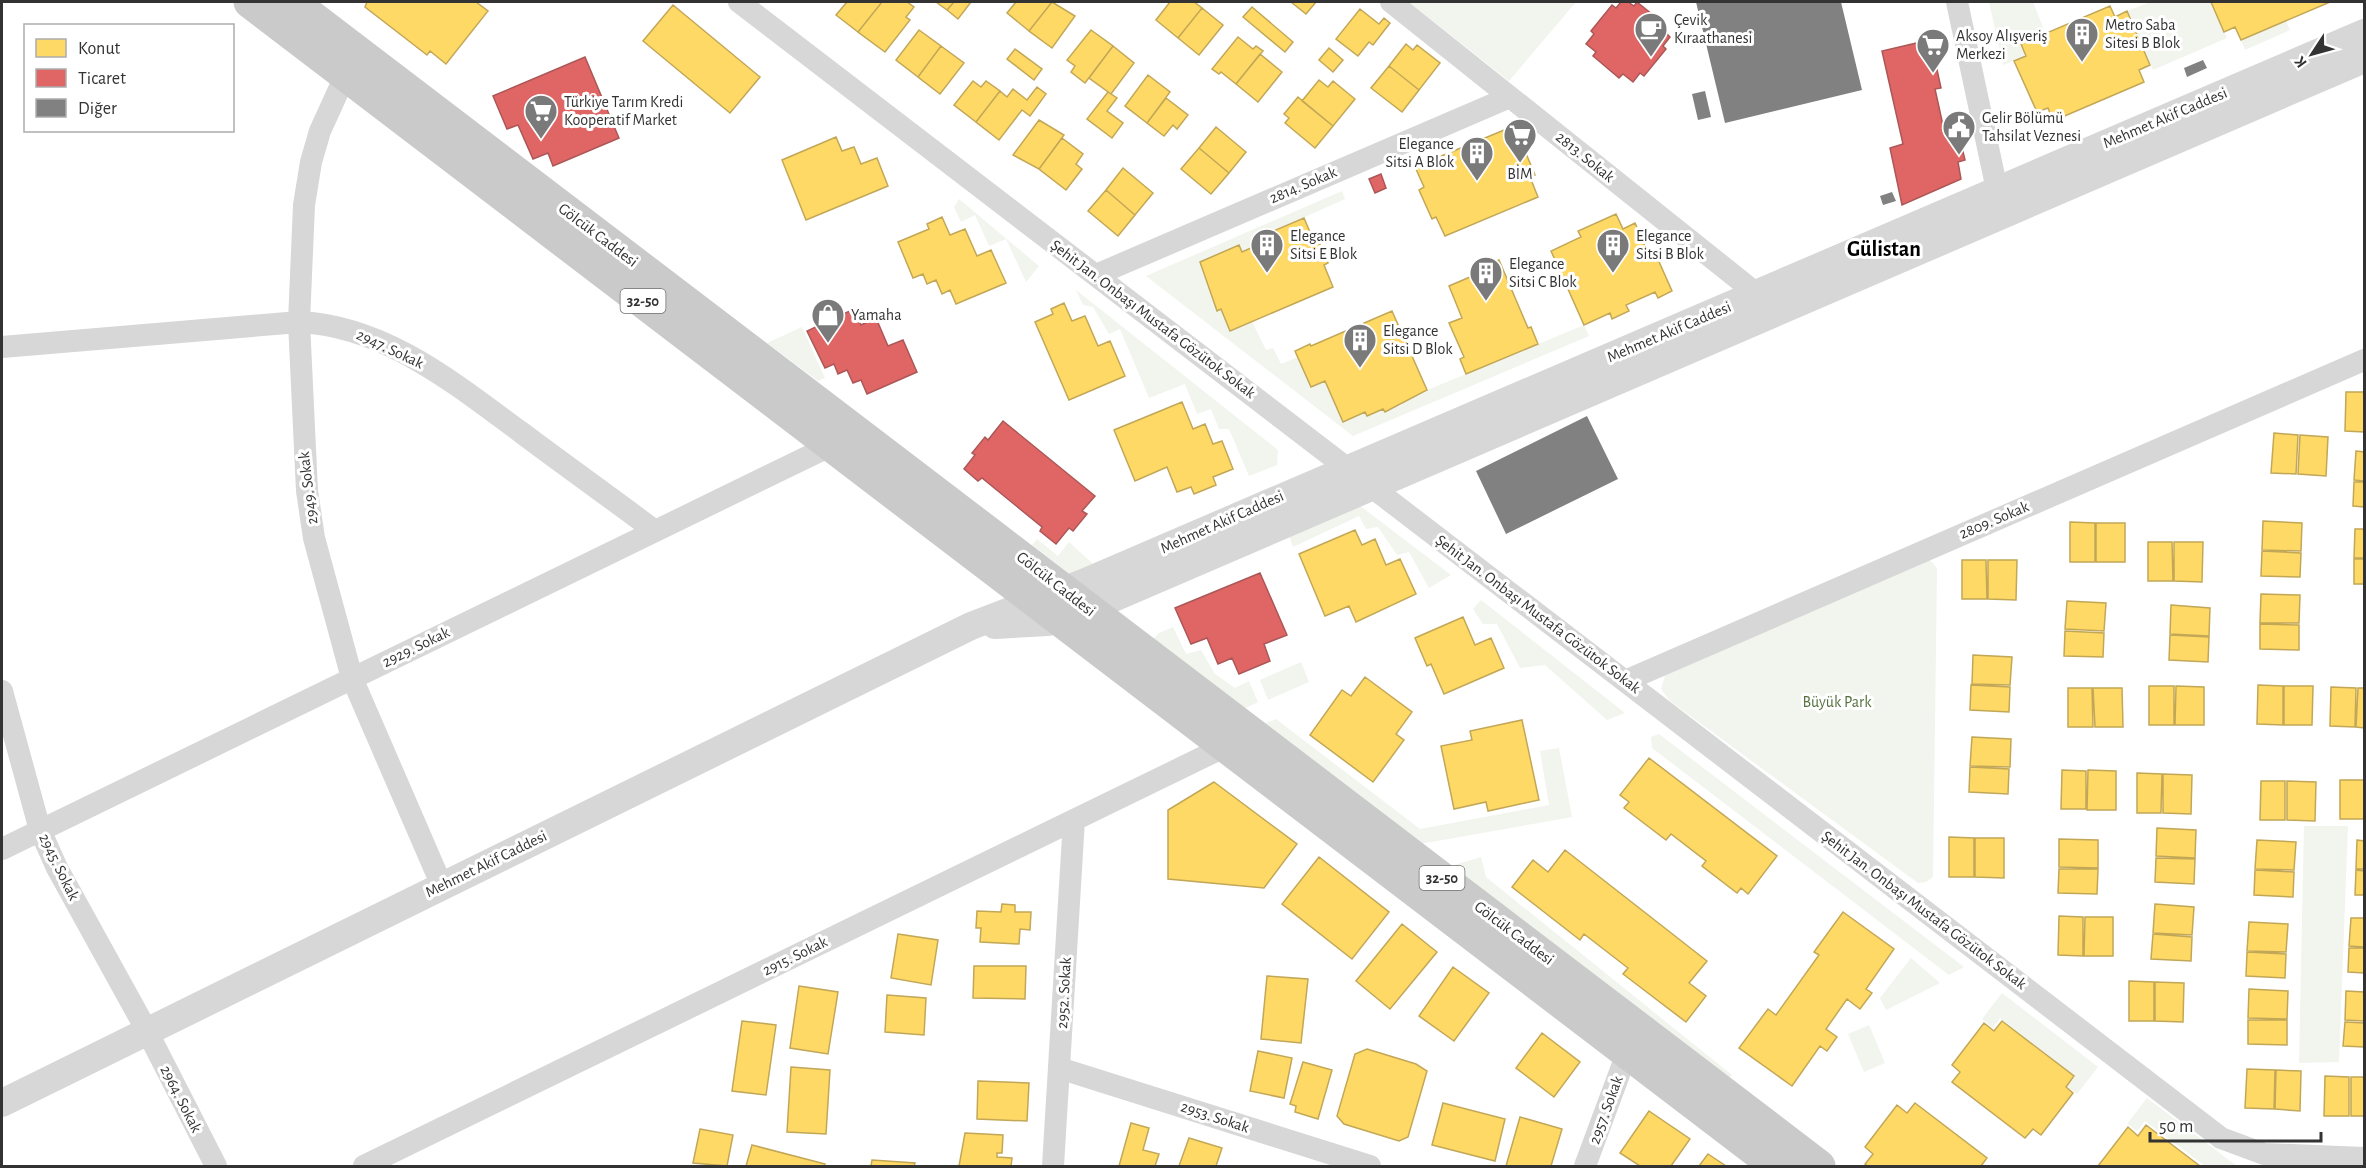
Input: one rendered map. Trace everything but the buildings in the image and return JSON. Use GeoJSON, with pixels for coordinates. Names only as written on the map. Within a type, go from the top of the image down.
{"type":"FeatureCollection","features":[{"type":"Feature","properties":{"kind":"main road","name":"Gölcük Caddesi"},"geometry":{"type":"LineString","coordinates":[[250,2],[831,445],[1062,605],[1226,746],[1776,1167]]}},
{"type":"Feature","properties":{"kind":"main road","name":"Gölcük Caddesi"},"geometry":{"type":"LineString","coordinates":[[292,2],[1062,605],[1819,1167]]}},
{"type":"Feature","properties":{"kind":"street","name":"Şehit Jan. Onbaşı Mustafa Gözütok Sokak"},"geometry":{"type":"LineString","coordinates":[[740,2],[2221,1138],[2264,1154],[2364,1158]]}},
{"type":"Feature","properties":{"kind":"street","name":"2813. Sokak"},"geometry":{"type":"LineString","coordinates":[[1391,2],[1779,312]]}},
{"type":"Feature","properties":{"kind":"street"},"geometry":{"type":"LineString","coordinates":[[1957,2],[2000,202]]}},
{"type":"Feature","properties":{"kind":"street","name":"Mehmet Akif Caddesi"},"geometry":{"type":"LineString","coordinates":[[2,1102],[971,626],[1062,605],[1371,486],[1779,312],[2000,202],[2364,33]]}},
{"type":"Feature","properties":{"kind":"street","name":"Mehmet Akif Caddesi"},"geometry":{"type":"LineString","coordinates":[[1062,605],[1347,468],[1758,294],[2364,59]]}},
{"type":"Feature","properties":{"kind":"street","name":"2949. Sokak"},"geometry":{"type":"LineString","coordinates":[[346,74],[320,131],[311,162],[304,205],[299,322],[307,491],[314,538],[352,678],[442,886]]}},
{"type":"Feature","properties":{"kind":"street","name":"2814. Sokak"},"geometry":{"type":"LineString","coordinates":[[1096,275],[1510,97]]}},
{"type":"Feature","properties":{"kind":"street","name":"2947. Sokak"},"geometry":{"type":"LineString","coordinates":[[2,347],[299,322],[340,327],[371,337],[409,355],[447,378],[655,531]]}},
{"type":"Feature","properties":{"kind":"street","name":"2809. Sokak"},"geometry":{"type":"LineString","coordinates":[[1625,681],[2364,360]]}},
{"type":"Feature","properties":{"kind":"street","name":"2929. Sokak"},"geometry":{"type":"LineString","coordinates":[[2,849],[831,445]]}},
{"type":"Feature","properties":{"kind":"street","name":"2945. Sokak"},"geometry":{"type":"LineString","coordinates":[[2,691],[40,830],[57,868],[147,1031]]}},
{"type":"Feature","properties":{"kind":"street","name":"2915. Sokak"},"geometry":{"type":"LineString","coordinates":[[364,1167],[1226,746]]}},
{"type":"Feature","properties":{"kind":"street","name":"2952. Sokak"},"geometry":{"type":"LineString","coordinates":[[1053,1167],[1074,820]]}},
{"type":"Feature","properties":{"kind":"street","name":"2964. Sokak"},"geometry":{"type":"LineString","coordinates":[[147,1031],[216,1167]]}},
{"type":"Feature","properties":{"kind":"street","name":"2957. Sokak"},"geometry":{"type":"LineString","coordinates":[[1585,1167],[1627,1053]]}},
{"type":"Feature","properties":{"kind":"street","name":"2953. Sokak"},"geometry":{"type":"LineString","coordinates":[[1059,1068],[1370,1167]]}},
{"type":"Feature","properties":{"kind":"green space"},"geometry":{"type":"Polygon","coordinates":[[[1409,2],[1576,2],[1509,81],[1409,2]]]}},
{"type":"Feature","properties":{"kind":"green space"},"geometry":{"type":"Polygon","coordinates":[[[1989,2],[2033,2],[2044,30],[2012,43],[2014,47],[2021,44],[2026,56],[2003,65],[1989,2]]]}},
{"type":"Feature","properties":{"kind":"green space"},"geometry":{"type":"Polygon","coordinates":[[[2151,2],[2211,2],[2227,38],[2153,70],[2127,11],[2151,2]]]}},
{"type":"Feature","properties":{"kind":"green space"},"geometry":{"type":"Polygon","coordinates":[[[2286,21],[2290,30],[2245,50],[2241,40],[2286,21]]]}},
{"type":"Feature","properties":{"kind":"green space"},"geometry":{"type":"Polygon","coordinates":[[[1342,191],[1345,199],[1265,235],[1267,241],[1242,252],[1239,245],[1200,262],[1217,310],[1221,309],[1230,331],[1252,322],[1266,350],[1273,348],[1281,364],[1298,357],[1311,387],[1325,381],[1343,422],[1365,412],[1383,409],[1385,412],[1402,405],[1401,401],[1584,325],[1589,336],[1353,436],[1146,276],[1342,191]]]}},
{"type":"Feature","properties":{"kind":"green space"},"geometry":{"type":"Polygon","coordinates":[[[959,199],[1039,266],[1026,282],[1006,239],[989,246],[975,215],[961,222],[954,207],[959,199]]]}},
{"type":"Feature","properties":{"kind":"green space"},"geometry":{"type":"Polygon","coordinates":[[[1076,290],[1278,450],[1277,465],[1249,476],[1229,429],[1219,429],[1211,409],[1197,414],[1185,384],[1149,398],[1120,329],[1109,334],[1093,307],[1083,305],[1076,290]]]}},
{"type":"Feature","properties":{"kind":"green space"},"geometry":{"type":"Polygon","coordinates":[[[802,327],[825,378],[818,381],[767,343],[802,327]]]}},
{"type":"Feature","properties":{"kind":"green space"},"geometry":{"type":"Polygon","coordinates":[[[1359,505],[1451,575],[1429,588],[1409,552],[1397,555],[1378,527],[1366,529],[1359,516],[1293,547],[1289,535],[1359,505]]]}},
{"type":"Feature","properties":{"kind":"green space"},"geometry":{"type":"Polygon","coordinates":[[[1037,539],[1058,556],[1069,542],[1093,564],[1070,574],[1032,545],[1037,539]]]}},
{"type":"Feature","properties":{"kind":"green space","name":"Büyük Park"},"geometry":{"type":"Polygon","coordinates":[[[1920,557],[1931,561],[1937,568],[1933,877],[1926,882],[1918,883],[1670,701],[1661,689],[1666,673],[1920,557]]]}},
{"type":"Feature","properties":{"kind":"green space"},"geometry":{"type":"Polygon","coordinates":[[[1481,600],[1625,713],[1607,720],[1545,665],[1520,668],[1497,624],[1483,624],[1473,609],[1481,600]]]}},
{"type":"Feature","properties":{"kind":"green space"},"geometry":{"type":"Polygon","coordinates":[[[1173,627],[1186,654],[1201,650],[1215,674],[1235,688],[1249,681],[1258,702],[1240,711],[1149,643],[1159,633],[1173,627]]]}},
{"type":"Feature","properties":{"kind":"green space"},"geometry":{"type":"Polygon","coordinates":[[[1301,662],[1309,682],[1268,700],[1260,680],[1301,662]]]}},
{"type":"Feature","properties":{"kind":"green space"},"geometry":{"type":"Polygon","coordinates":[[[1276,719],[1420,829],[1549,805],[1540,751],[1559,748],[1572,817],[1414,845],[1256,727],[1276,719]]]}},
{"type":"Feature","properties":{"kind":"green space"},"geometry":{"type":"Polygon","coordinates":[[[1659,734],[1964,967],[1949,975],[1652,748],[1651,737],[1659,734]]]}},
{"type":"Feature","properties":{"kind":"green space"},"geometry":{"type":"Polygon","coordinates":[[[2304,826],[2348,826],[2339,1062],[2299,1063],[2304,826]]]}},
{"type":"Feature","properties":{"kind":"green space"},"geometry":{"type":"Polygon","coordinates":[[[1481,857],[1486,877],[1732,1075],[1723,1085],[1444,868],[1481,857]]]}},
{"type":"Feature","properties":{"kind":"green space"},"geometry":{"type":"Polygon","coordinates":[[[1911,958],[1940,983],[1886,1010],[1880,998],[1911,958]]]}},
{"type":"Feature","properties":{"kind":"green space"},"geometry":{"type":"Polygon","coordinates":[[[2002,993],[2098,1067],[2077,1094],[2067,1087],[2075,1076],[2000,1018],[1993,1028],[1982,1019],[2002,993]]]}},
{"type":"Feature","properties":{"kind":"green space"},"geometry":{"type":"Polygon","coordinates":[[[1869,1025],[1885,1063],[1864,1072],[1848,1034],[1869,1025]]]}},
{"type":"Feature","properties":{"kind":"green space"},"geometry":{"type":"Polygon","coordinates":[[[2147,1098],[2237,1166],[2205,1166],[2145,1121],[2137,1131],[2127,1124],[2147,1098]]]}},
{"type":"Feature","properties":{"kind":"place","name":"Çevik Kıraathanesi"},"geometry":{"type":"Point","coordinates":[1651,58]}},
{"type":"Feature","properties":{"kind":"place","name":"Metro Saba Sitesi B Blok"},"geometry":{"type":"Point","coordinates":[2082,63]}},
{"type":"Feature","properties":{"kind":"place","name":"Aksoy Alışveriş Merkezi"},"geometry":{"type":"Point","coordinates":[1933,74]}},
{"type":"Feature","properties":{"kind":"place","name":"Türkiye Tarım Kredi Kooperatif Market"},"geometry":{"type":"Point","coordinates":[541,140]}},
{"type":"Feature","properties":{"kind":"place","name":"Gelir Bölümü Tahsilat Veznesi"},"geometry":{"type":"Point","coordinates":[1959,156]}},
{"type":"Feature","properties":{"kind":"place","name":"BİM"},"geometry":{"type":"Point","coordinates":[1520,164]}},
{"type":"Feature","properties":{"kind":"place","name":"Elegance Sitsi A Blok"},"geometry":{"type":"Point","coordinates":[1477,182]}},
{"type":"Feature","properties":{"kind":"place","name":"Elegance Sitsi E Blok"},"geometry":{"type":"Point","coordinates":[1267,274]}},
{"type":"Feature","properties":{"kind":"place","name":"Elegance Sitsi B Blok"},"geometry":{"type":"Point","coordinates":[1613,274]}},
{"type":"Feature","properties":{"kind":"place","name":"Elegance Sitsi C Blok"},"geometry":{"type":"Point","coordinates":[1486,302]}},
{"type":"Feature","properties":{"kind":"place","name":"Yamaha"},"geometry":{"type":"Point","coordinates":[828,344]}},
{"type":"Feature","properties":{"kind":"place","name":"Elegance Sitsi D Blok"},"geometry":{"type":"Point","coordinates":[1360,369]}},
{"type":"Feature","properties":{"kind":"district","name":"Gülistan"},"geometry":{"type":"Point","coordinates":[1884,249]}}]}
